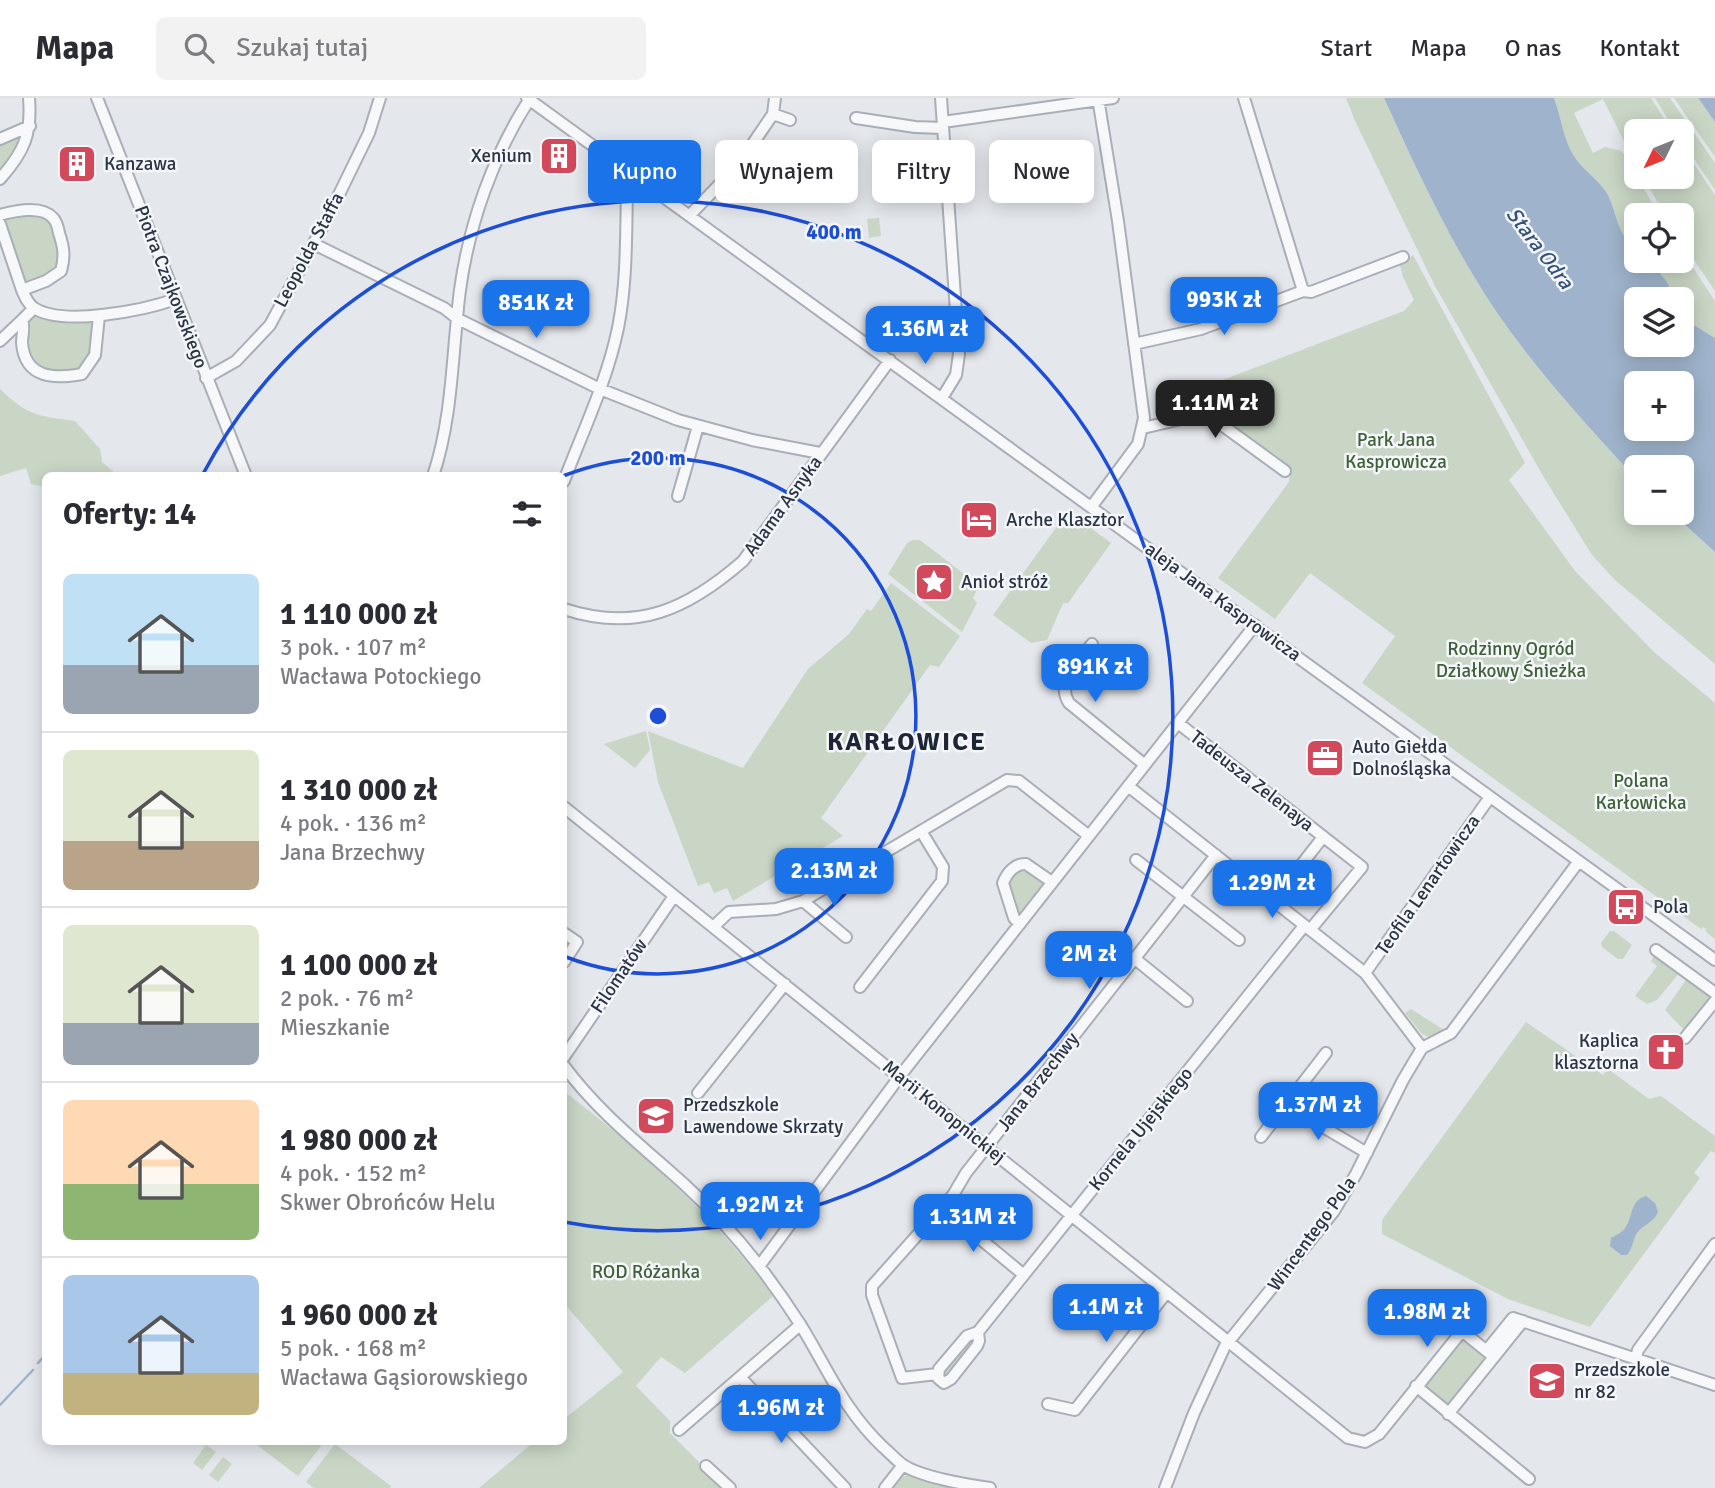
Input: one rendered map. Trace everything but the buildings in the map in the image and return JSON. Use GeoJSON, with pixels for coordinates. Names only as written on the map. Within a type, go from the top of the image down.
{"type":"FeatureCollection","features":[{"type":"Feature","properties":{"kind":"street"},"geometry":{"type":"LineString","coordinates":[[0,179],[20,155],[30,127],[29,98]]}},
{"type":"Feature","properties":{"kind":"street","name":"Piotra Czajkowskiego"},"geometry":{"type":"LineString","coordinates":[[97,98],[244,472]]}},
{"type":"Feature","properties":{"kind":"street","name":"Leopolda Staffa"},"geometry":{"type":"LineString","coordinates":[[206,378],[236,361],[270,325],[369,133],[380,98]]}},
{"type":"Feature","properties":{"kind":"street"},"geometry":{"type":"LineString","coordinates":[[690,215],[739,164],[773,114],[775,98]]}},
{"type":"Feature","properties":{"kind":"street"},"geometry":{"type":"LineString","coordinates":[[941,98],[959,354],[956,374],[942,398]]}},
{"type":"Feature","properties":{"kind":"street"},"geometry":{"type":"LineString","coordinates":[[856,118],[930,128],[1113,98]]}},
{"type":"Feature","properties":{"kind":"street"},"geometry":{"type":"LineString","coordinates":[[1244,98],[1303,291]]}},
{"type":"Feature","properties":{"kind":"street"},"geometry":{"type":"LineString","coordinates":[[434,472],[443,440],[466,260],[483,197],[502,149],[528,99]]}},
{"type":"Feature","properties":{"kind":"street","name":"aleja Jana Kasprowicza"},"geometry":{"type":"LineString","coordinates":[[528,99],[588,142]]}},
{"type":"Feature","properties":{"kind":"street"},"geometry":{"type":"LineString","coordinates":[[1092,506],[1138,444],[1144,418],[1099,99]]}},
{"type":"Feature","properties":{"kind":"street"},"geometry":{"type":"LineString","coordinates":[[773,114],[790,120]]}},
{"type":"Feature","properties":{"kind":"street"},"geometry":{"type":"LineString","coordinates":[[0,139],[30,127]]}},
{"type":"Feature","properties":{"kind":"street"},"geometry":{"type":"LineString","coordinates":[[567,473],[600,389],[618,328],[622,300],[626,203]]}},
{"type":"Feature","properties":{"kind":"street","name":"aleja Jana Kasprowicza"},"geometry":{"type":"LineString","coordinates":[[673,203],[1715,960]]}},
{"type":"Feature","properties":{"kind":"street"},"geometry":{"type":"LineString","coordinates":[[0,215],[30,210],[47,213],[55,219],[62,241],[65,257],[61,271],[46,281],[22,290]]}},
{"type":"Feature","properties":{"kind":"street"},"geometry":{"type":"LineString","coordinates":[[0,224],[22,290],[34,308],[51,314],[99,316],[176,299]]}},
{"type":"Feature","properties":{"kind":"street"},"geometry":{"type":"LineString","coordinates":[[314,244],[600,389],[698,426],[820,453]]}},
{"type":"Feature","properties":{"kind":"street"},"geometry":{"type":"LineString","coordinates":[[1134,344],[1201,329],[1403,257]]}},
{"type":"Feature","properties":{"kind":"street"},"geometry":{"type":"LineString","coordinates":[[0,341],[34,308]]}},
{"type":"Feature","properties":{"kind":"street"},"geometry":{"type":"LineString","coordinates":[[22,320],[22,345],[30,365],[46,376],[66,377],[82,374],[95,355],[99,316]]}},
{"type":"Feature","properties":{"kind":"street","name":"Adama Asnyka"},"geometry":{"type":"LineString","coordinates":[[567,610],[609,620],[641,617],[696,598],[716,585],[743,561],[890,360]]}},
{"type":"Feature","properties":{"kind":"street"},"geometry":{"type":"LineString","coordinates":[[1143,428],[1181,419],[1211,417],[1285,471]]}},
{"type":"Feature","properties":{"kind":"street"},"geometry":{"type":"LineString","coordinates":[[678,496],[698,426]]}},
{"type":"Feature","properties":{"kind":"street"},"geometry":{"type":"LineString","coordinates":[[760,1265],[900,1076],[1255,625]]}},
{"type":"Feature","properties":{"kind":"street"},"geometry":{"type":"LineString","coordinates":[[1092,644],[1066,678],[1065,698],[1145,765]]}},
{"type":"Feature","properties":{"kind":"street","name":"Tadeusza Zelenaya"},"geometry":{"type":"LineString","coordinates":[[1178,723],[1362,867],[1307,928]]}},
{"type":"Feature","properties":{"kind":"street"},"geometry":{"type":"LineString","coordinates":[[713,927],[729,912],[776,909],[803,901],[1007,780],[1019,781],[1089,836]]}},
{"type":"Feature","properties":{"kind":"street"},"geometry":{"type":"LineString","coordinates":[[1128,786],[1365,973],[1422,1048],[1435,1044],[1451,1033],[1579,861]]}},
{"type":"Feature","properties":{"kind":"street","name":"Teofila Lenartowicza"},"geometry":{"type":"LineString","coordinates":[[1365,973],[1490,797]]}},
{"type":"Feature","properties":{"kind":"street","name":"Marii Konopnickiej"},"geometry":{"type":"LineString","coordinates":[[567,809],[1348,1438],[1366,1441],[1379,1434],[1416,1386]]}},
{"type":"Feature","properties":{"kind":"street"},"geometry":{"type":"LineString","coordinates":[[860,986],[942,881],[943,867],[921,831]]}},
{"type":"Feature","properties":{"kind":"street"},"geometry":{"type":"LineString","coordinates":[[1273,901],[1323,837]]}},
{"type":"Feature","properties":{"kind":"street","name":"Jana Brzechwy"},"geometry":{"type":"LineString","coordinates":[[937,1374],[902,1378],[871,1290],[875,1282],[943,1208],[987,1147],[1216,855]]}},
{"type":"Feature","properties":{"kind":"street"},"geometry":{"type":"LineString","coordinates":[[1136,860],[1239,940]]}},
{"type":"Feature","properties":{"kind":"street"},"geometry":{"type":"LineString","coordinates":[[1020,924],[1014,918],[1003,883],[1006,876],[1016,866],[1026,864],[1052,883]]}},
{"type":"Feature","properties":{"kind":"street","name":"Filomatów"},"geometry":{"type":"LineString","coordinates":[[567,1052],[674,896]]}},
{"type":"Feature","properties":{"kind":"street"},"geometry":{"type":"LineString","coordinates":[[803,901],[846,937]]}},
{"type":"Feature","properties":{"kind":"street","name":"Kornela Ujejskiego"},"geometry":{"type":"LineString","coordinates":[[937,1374],[944,1382],[951,1379],[977,1346],[978,1332],[1307,928]]}},
{"type":"Feature","properties":{"kind":"street"},"geometry":{"type":"LineString","coordinates":[[567,935],[577,942],[567,957]]}},
{"type":"Feature","properties":{"kind":"street"},"geometry":{"type":"LineString","coordinates":[[1656,950],[1715,993]]}},
{"type":"Feature","properties":{"kind":"street"},"geometry":{"type":"LineString","coordinates":[[1134,958],[1187,1001]]}},
{"type":"Feature","properties":{"kind":"street"},"geometry":{"type":"LineString","coordinates":[[698,1093],[785,984]]}},
{"type":"Feature","properties":{"kind":"street"},"geometry":{"type":"LineString","coordinates":[[1685,1038],[1715,1001]]}},
{"type":"Feature","properties":{"kind":"street","name":"Wincentego Pola"},"geometry":{"type":"LineString","coordinates":[[1165,1488],[1194,1413],[1229,1342],[1329,1217],[1367,1153],[1422,1048]]}},
{"type":"Feature","properties":{"kind":"street"},"geometry":{"type":"LineString","coordinates":[[1261,1137],[1326,1053]]}},
{"type":"Feature","properties":{"kind":"street"},"geometry":{"type":"LineString","coordinates":[[567,1070],[588,1096],[687,1187],[760,1265],[800,1325],[849,1410],[903,1465],[940,1477],[990,1488]]}},
{"type":"Feature","properties":{"kind":"street"},"geometry":{"type":"LineString","coordinates":[[1286,1105],[1367,1153]]}},
{"type":"Feature","properties":{"kind":"street"},"geometry":{"type":"LineString","coordinates":[[943,1208],[1024,1275]]}},
{"type":"Feature","properties":{"kind":"street"},"geometry":{"type":"LineString","coordinates":[[1636,1358],[1715,1244]]}},
{"type":"Feature","properties":{"kind":"street"},"geometry":{"type":"LineString","coordinates":[[1048,1404],[1075,1410],[1167,1292]]}},
{"type":"Feature","properties":{"kind":"street"},"geometry":{"type":"LineString","coordinates":[[1448,1414],[1491,1353],[1523,1321],[1715,1385]]}},
{"type":"Feature","properties":{"kind":"street"},"geometry":{"type":"LineString","coordinates":[[679,1430],[800,1325]]}},
{"type":"Feature","properties":{"kind":"street"},"geometry":{"type":"LineString","coordinates":[[1491,1353],[1462,1331],[1416,1386],[1529,1479]]}},
{"type":"Feature","properties":{"kind":"street"},"geometry":{"type":"LineString","coordinates":[[741,1378],[845,1488]]}},
{"type":"Feature","properties":{"kind":"street"},"geometry":{"type":"LineString","coordinates":[[885,1488],[903,1465]]}},
{"type":"Feature","properties":{"kind":"street"},"geometry":{"type":"LineString","coordinates":[[706,1466],[730,1488]]}},
{"type":"Feature","properties":{"kind":"green space"},"geometry":{"type":"Polygon","coordinates":[[[1346,98],[1384,98],[1437,210],[1490,303],[1549,381],[1624,466],[1624,525],[1685,525],[1715,552],[1715,664],[1615,580],[1592,555],[1543,476],[1435,286],[1346,98]]]}},
{"type":"Feature","properties":{"kind":"green space"},"geometry":{"type":"Polygon","coordinates":[[[1554,98],[1651,98],[1664,119],[1624,119],[1624,141],[1603,99],[1574,113],[1593,153],[1605,147],[1622,151],[1624,189],[1644,189],[1652,203],[1624,203],[1624,236],[1606,191],[1580,164],[1565,137],[1554,98]]]}},
{"type":"Feature","properties":{"kind":"green space"},"geometry":{"type":"Polygon","coordinates":[[[1655,98],[1670,98],[1685,119],[1668,119],[1655,98]]]}},
{"type":"Feature","properties":{"kind":"green space"},"geometry":{"type":"Polygon","coordinates":[[[1674,98],[1699,98],[1715,122],[1715,157],[1694,127],[1694,119],[1689,119],[1674,98]]]}},
{"type":"Feature","properties":{"kind":"green space"},"geometry":{"type":"Polygon","coordinates":[[[24,132],[25,135],[0,175],[0,141],[24,132]]]}},
{"type":"Feature","properties":{"kind":"green space"},"geometry":{"type":"Polygon","coordinates":[[[1694,133],[1715,163],[1715,190],[1694,159],[1694,133]]]}},
{"type":"Feature","properties":{"kind":"green space"},"geometry":{"type":"Polygon","coordinates":[[[1694,164],[1715,195],[1715,291],[1694,260],[1694,203],[1658,203],[1650,189],[1694,189],[1694,164]]]}},
{"type":"Feature","properties":{"kind":"green space"},"geometry":{"type":"Polygon","coordinates":[[[34,213],[49,218],[62,250],[55,272],[23,285],[3,221],[7,216],[34,213]]]}},
{"type":"Feature","properties":{"kind":"green space"},"geometry":{"type":"Polygon","coordinates":[[[879,218],[881,236],[869,238],[867,219],[879,218]]]}},
{"type":"Feature","properties":{"kind":"green space"},"geometry":{"type":"Polygon","coordinates":[[[1413,255],[1525,463],[1509,480],[1575,571],[1654,652],[1715,703],[1715,939],[1706,929],[1701,929],[1362,683],[1395,636],[1310,573],[1275,619],[1218,578],[1289,482],[1290,468],[1207,413],[1204,387],[1404,311],[1414,300],[1400,265],[1413,255]]]}},
{"type":"Feature","properties":{"kind":"green space"},"geometry":{"type":"Polygon","coordinates":[[[1694,269],[1715,301],[1715,338],[1694,325],[1694,287],[1669,287],[1660,273],[1694,273],[1694,269]]]}},
{"type":"Feature","properties":{"kind":"green space"},"geometry":{"type":"Polygon","coordinates":[[[35,311],[92,318],[94,321],[93,350],[75,373],[43,372],[31,359],[27,349],[26,331],[35,311]]]}},
{"type":"Feature","properties":{"kind":"green space"},"geometry":{"type":"Polygon","coordinates":[[[0,389],[26,410],[52,418],[75,421],[100,449],[102,462],[113,472],[42,472],[42,486],[31,484],[26,468],[0,476],[0,389]]]}},
{"type":"Feature","properties":{"kind":"green space"},"geometry":{"type":"Polygon","coordinates":[[[1068,511],[1111,543],[1068,603],[1063,603],[1047,640],[1031,643],[993,615],[1068,511]]]}},
{"type":"Feature","properties":{"kind":"green space"},"geometry":{"type":"Polygon","coordinates":[[[920,540],[982,588],[982,591],[977,590],[973,598],[977,603],[962,632],[888,574],[907,543],[920,540]]]}},
{"type":"Feature","properties":{"kind":"green space"},"geometry":{"type":"Polygon","coordinates":[[[891,583],[960,636],[939,667],[930,665],[821,818],[843,836],[733,901],[727,888],[714,893],[709,882],[698,886],[658,782],[648,731],[743,768],[808,669],[849,634],[867,609],[871,611],[891,583]]]}},
{"type":"Feature","properties":{"kind":"green space"},"geometry":{"type":"Polygon","coordinates":[[[646,731],[650,750],[635,768],[604,744],[646,731]]]}},
{"type":"Feature","properties":{"kind":"green space"},"geometry":{"type":"Polygon","coordinates":[[[1018,871],[1028,872],[1043,884],[1018,914],[1007,884],[1018,871]]]}},
{"type":"Feature","properties":{"kind":"green space"},"geometry":{"type":"Polygon","coordinates":[[[1610,931],[1614,931],[1632,945],[1623,959],[1618,959],[1602,947],[1601,943],[1610,931]]]}},
{"type":"Feature","properties":{"kind":"green space"},"geometry":{"type":"Polygon","coordinates":[[[1659,955],[1680,972],[1657,1000],[1647,1004],[1635,996],[1657,966],[1651,961],[1654,956],[1657,958],[1659,955]]]}},
{"type":"Feature","properties":{"kind":"green space"},"geometry":{"type":"Polygon","coordinates":[[[1688,977],[1715,997],[1685,1031],[1665,1010],[1688,977]]]}},
{"type":"Feature","properties":{"kind":"green space"},"geometry":{"type":"Polygon","coordinates":[[[1411,1009],[1444,1030],[1429,1037],[1422,1034],[1405,1013],[1411,1009]]]}},
{"type":"Feature","properties":{"kind":"green space"},"geometry":{"type":"Polygon","coordinates":[[[1526,1022],[1603,1075],[1608,1069],[1649,1099],[1661,1096],[1715,1136],[1715,1153],[1711,1151],[1694,1173],[1700,1178],[1590,1327],[1508,1299],[1382,1234],[1382,1220],[1526,1022]]]}},
{"type":"Feature","properties":{"kind":"green space","name":"ROD Różanka"},"geometry":{"type":"Polygon","coordinates":[[[567,1093],[676,1186],[727,1239],[773,1296],[685,1373],[661,1357],[636,1386],[670,1421],[670,1433],[725,1488],[479,1488],[530,1445],[567,1445],[567,1417],[623,1372],[567,1307],[567,1093]]]}},
{"type":"Feature","properties":{"kind":"green space"},"geometry":{"type":"Polygon","coordinates":[[[968,1337],[976,1338],[950,1377],[944,1378],[941,1371],[968,1337]]]}},
{"type":"Feature","properties":{"kind":"green space"},"geometry":{"type":"Polygon","coordinates":[[[1459,1339],[1466,1340],[1486,1356],[1486,1363],[1451,1404],[1439,1400],[1424,1387],[1459,1339]]]}},
{"type":"Feature","properties":{"kind":"green space"},"geometry":{"type":"Polygon","coordinates":[[[206,1445],[216,1452],[202,1470],[193,1463],[206,1445]]]}},
{"type":"Feature","properties":{"kind":"green space"},"geometry":{"type":"Polygon","coordinates":[[[257,1445],[322,1445],[298,1476],[257,1445]]]}},
{"type":"Feature","properties":{"kind":"green space"},"geometry":{"type":"Polygon","coordinates":[[[336,1445],[391,1486],[314,1488],[306,1482],[336,1445]]]}},
{"type":"Feature","properties":{"kind":"green space"},"geometry":{"type":"Polygon","coordinates":[[[223,1457],[232,1464],[218,1482],[209,1475],[223,1457]]]}},
{"type":"Feature","properties":{"kind":"green space"},"geometry":{"type":"Polygon","coordinates":[[[903,1476],[967,1488],[893,1488],[903,1476]]]}},
{"type":"Feature","properties":{"kind":"water","name":"Stara Odra"},"geometry":{"type":"Polygon","coordinates":[[[1384,98],[1554,98],[1572,152],[1609,197],[1624,236],[1624,273],[1660,273],[1669,287],[1624,287],[1624,357],[1694,357],[1694,325],[1715,338],[1715,552],[1685,525],[1694,525],[1694,455],[1624,455],[1624,466],[1549,381],[1509,330],[1473,275],[1426,188],[1384,98]]]}},
{"type":"Feature","properties":{"kind":"water"},"geometry":{"type":"Polygon","coordinates":[[[1715,98],[1715,122],[1699,99],[1715,98]]]}},
{"type":"Feature","properties":{"kind":"water"},"geometry":{"type":"Polygon","coordinates":[[[1646,1196],[1655,1203],[1658,1212],[1637,1233],[1627,1255],[1621,1255],[1610,1246],[1611,1238],[1624,1230],[1634,1205],[1646,1196]]]}},
{"type":"Feature","properties":{"kind":"waterway"},"geometry":{"type":"LineString","coordinates":[[38,1363],[42,1358]]}},
{"type":"Feature","properties":{"kind":"waterway"},"geometry":{"type":"LineString","coordinates":[[0,1405],[33,1370]]}},
{"type":"Feature","properties":{"kind":"place","name":"Xenium"},"geometry":{"type":"Point","coordinates":[559,156]}},
{"type":"Feature","properties":{"kind":"place","name":"Kanzawa"},"geometry":{"type":"Point","coordinates":[77,164]}},
{"type":"Feature","properties":{"kind":"place","name":"Arche Klasztor"},"geometry":{"type":"Point","coordinates":[979,520]}},
{"type":"Feature","properties":{"kind":"place","name":"Anioł stróż"},"geometry":{"type":"Point","coordinates":[934,582]}},
{"type":"Feature","properties":{"kind":"place","name":"Auto Giełda Dolnośląska"},"geometry":{"type":"Point","coordinates":[1325,758]}},
{"type":"Feature","properties":{"kind":"place","name":"Pola"},"geometry":{"type":"Point","coordinates":[1626,907]}},
{"type":"Feature","properties":{"kind":"place","name":"Kaplica klasztorna"},"geometry":{"type":"Point","coordinates":[1666,1052]}},
{"type":"Feature","properties":{"kind":"place","name":"Przedszkole Lawendowe Skrzaty"},"geometry":{"type":"Point","coordinates":[656,1116]}},
{"type":"Feature","properties":{"kind":"place","name":"Przedszkole nr 82"},"geometry":{"type":"Point","coordinates":[1547,1381]}},
{"type":"Feature","properties":{"kind":"district","name":"KARŁOWICE"},"geometry":{"type":"Point","coordinates":[907,742]}},
{"type":"Feature","properties":{"kind":"park label","name":"Park Jana Kasprowicza"},"geometry":{"type":"Point","coordinates":[1396,451]}},
{"type":"Feature","properties":{"kind":"park label","name":"Rodzinny Ogród Działkowy Śnieżka"},"geometry":{"type":"Point","coordinates":[1511,660]}},
{"type":"Feature","properties":{"kind":"park label","name":"Polana Karłowicka"},"geometry":{"type":"Point","coordinates":[1641,792]}}]}
